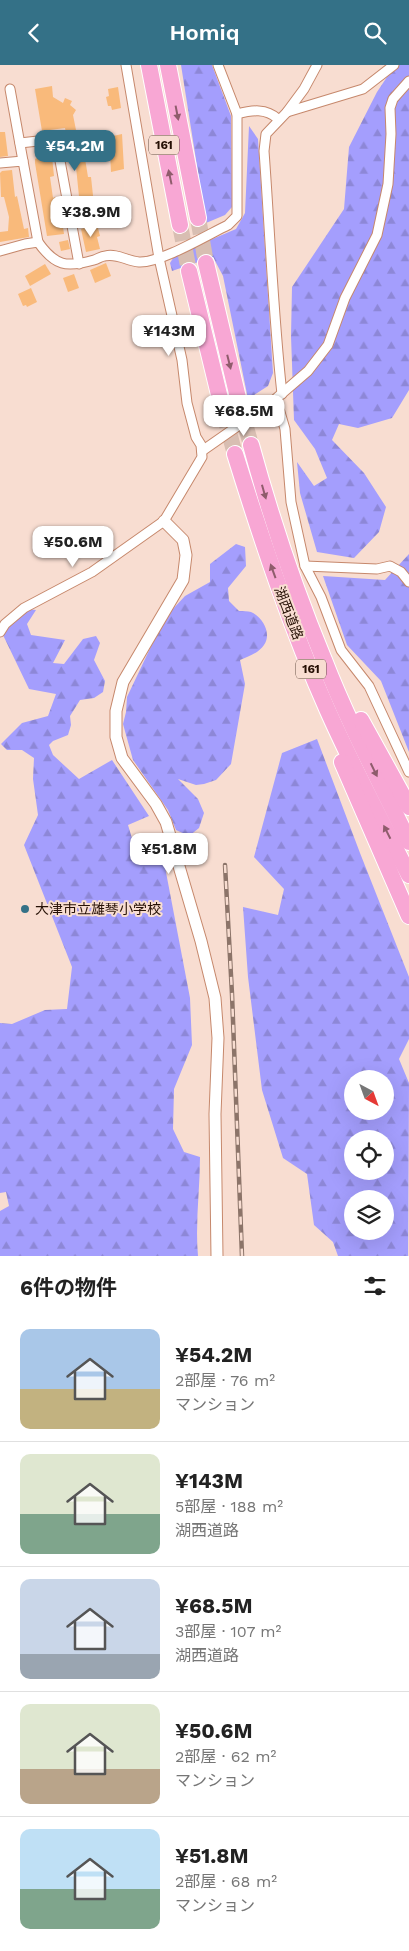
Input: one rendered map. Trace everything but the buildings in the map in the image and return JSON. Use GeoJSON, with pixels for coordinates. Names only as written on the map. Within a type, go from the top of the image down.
{"type":"FeatureCollection","features":[{"type":"Feature","properties":{"kind":"highway","name":"161"},"geometry":{"type":"LineString","coordinates":[[149,65],[180,225]]}},
{"type":"Feature","properties":{"kind":"highway","name":"161"},"geometry":{"type":"LineString","coordinates":[[168,65],[198,218]]}},
{"type":"Feature","properties":{"kind":"highway"},"geometry":{"type":"LineString","coordinates":[[206,263],[239,402]]}},
{"type":"Feature","properties":{"kind":"highway"},"geometry":{"type":"LineString","coordinates":[[189,271],[223,411]]}},
{"type":"Feature","properties":{"kind":"highway","name":"湖西道路"},"geometry":{"type":"LineString","coordinates":[[250,445],[281,546],[342,704],[409,842]]}},
{"type":"Feature","properties":{"kind":"highway","name":"湖西道路"},"geometry":{"type":"LineString","coordinates":[[235,453],[266,552],[328,711],[364,788],[409,875]]}},
{"type":"Feature","properties":{"kind":"highway"},"geometry":{"type":"LineString","coordinates":[[306,613],[333,669],[409,807]]}},
{"type":"Feature","properties":{"kind":"highway"},"geometry":{"type":"LineString","coordinates":[[303,650],[332,739],[351,787],[409,916]]}},
{"type":"Feature","properties":{"kind":"street"},"geometry":{"type":"LineString","coordinates":[[0,631],[5,624],[24,608],[92,572],[164,521],[197,467],[202,451],[196,437],[187,403],[182,361],[159,258],[126,65]]}},
{"type":"Feature","properties":{"kind":"street"},"geometry":{"type":"LineString","coordinates":[[10,89],[38,242],[54,261],[67,264],[79,264],[105,255],[140,262],[159,258],[228,225],[237,216],[237,114],[218,65]]}},
{"type":"Feature","properties":{"kind":"street"},"geometry":{"type":"LineString","coordinates":[[282,394],[275,335],[273,273],[264,151],[266,134],[278,119],[287,112],[304,89],[318,65]]}},
{"type":"Feature","properties":{"kind":"street"},"geometry":{"type":"LineString","coordinates":[[287,112],[363,89],[394,65]]}},
{"type":"Feature","properties":{"kind":"street"},"geometry":{"type":"LineString","coordinates":[[202,451],[282,394],[308,371],[328,345],[346,298],[377,235],[388,184],[391,134],[390,108],[392,99],[409,81]]}},
{"type":"Feature","properties":{"kind":"street"},"geometry":{"type":"LineString","coordinates":[[237,114],[251,110],[271,113],[278,119]]}},
{"type":"Feature","properties":{"kind":"street"},"geometry":{"type":"LineString","coordinates":[[20,143],[56,139],[79,264]]}},
{"type":"Feature","properties":{"kind":"street"},"geometry":{"type":"LineString","coordinates":[[0,163],[23,161]]}},
{"type":"Feature","properties":{"kind":"street"},"geometry":{"type":"LineString","coordinates":[[0,251],[24,243],[38,242]]}},
{"type":"Feature","properties":{"kind":"street"},"geometry":{"type":"LineString","coordinates":[[272,402],[280,412],[285,429],[291,502],[305,566],[321,597],[342,651],[368,686],[409,773]]}},
{"type":"Feature","properties":{"kind":"street"},"geometry":{"type":"LineString","coordinates":[[164,521],[182,541],[186,555],[183,580],[123,682],[116,711],[116,737],[122,758],[156,804],[166,822],[196,922],[215,998],[218,1037],[215,1114],[217,1256]]}},
{"type":"Feature","properties":{"kind":"street"},"geometry":{"type":"LineString","coordinates":[[305,566],[377,569],[390,566],[401,572],[409,582]]}},
{"type":"Feature","properties":{"kind":"green space"},"geometry":{"type":"Polygon","coordinates":[[[181,65],[212,65],[231,116],[232,207],[225,215],[206,223],[181,65]]]}},
{"type":"Feature","properties":{"kind":"green space"},"geometry":{"type":"Polygon","coordinates":[[[395,65],[409,65],[409,390],[392,418],[358,428],[339,424],[332,440],[364,473],[386,507],[379,532],[354,558],[317,552],[300,493],[297,462],[314,486],[327,478],[315,449],[294,420],[291,336],[292,287],[344,209],[349,147],[377,92],[395,65]]]}},
{"type":"Feature","properties":{"kind":"green space"},"geometry":{"type":"Polygon","coordinates":[[[249,126],[258,139],[273,373],[268,386],[248,399],[223,276],[213,257],[172,271],[170,263],[175,255],[236,229],[245,213],[249,126]]]}},
{"type":"Feature","properties":{"kind":"green space"},"geometry":{"type":"Polygon","coordinates":[[[236,544],[245,547],[246,566],[228,588],[229,601],[239,611],[255,614],[265,626],[267,636],[264,645],[259,650],[240,660],[245,684],[231,764],[216,780],[204,784],[196,785],[178,779],[198,799],[204,813],[199,828],[189,836],[176,830],[168,810],[133,760],[123,724],[127,697],[155,638],[172,610],[185,596],[210,582],[210,564],[236,544]]]}},
{"type":"Feature","properties":{"kind":"green space"},"geometry":{"type":"Polygon","coordinates":[[[409,554],[409,752],[381,681],[347,645],[323,576],[385,580],[409,554]]]}},
{"type":"Feature","properties":{"kind":"green space"},"geometry":{"type":"Polygon","coordinates":[[[27,609],[36,610],[27,624],[31,635],[65,640],[53,663],[64,664],[83,639],[96,636],[100,643],[94,660],[105,681],[103,692],[94,698],[80,700],[70,716],[71,725],[68,735],[53,741],[49,745],[53,755],[79,779],[112,760],[149,816],[128,825],[134,845],[156,839],[165,867],[190,998],[192,1045],[174,1089],[173,1129],[184,1152],[200,1157],[197,1231],[198,1256],[0,1256],[0,1211],[9,1206],[6,1192],[0,1193],[0,1023],[12,1024],[45,1010],[67,1009],[72,967],[24,845],[38,815],[33,779],[34,758],[22,750],[7,750],[1,744],[22,723],[48,716],[56,694],[29,689],[3,635],[12,623],[27,609]]]}},
{"type":"Feature","properties":{"kind":"green space"},"geometry":{"type":"Polygon","coordinates":[[[317,739],[409,977],[409,1039],[399,1059],[409,1083],[408,1256],[338,1256],[333,1242],[314,1225],[307,1174],[283,1158],[262,1090],[248,977],[243,907],[278,915],[284,889],[254,857],[282,753],[317,739]]]}},
{"type":"Feature","properties":{"kind":"tunnel"},"geometry":{"type":"LineString","coordinates":[[198,218],[206,263]]}},
{"type":"Feature","properties":{"kind":"tunnel"},"geometry":{"type":"LineString","coordinates":[[180,225],[189,271]]}},
{"type":"Feature","properties":{"kind":"tunnel"},"geometry":{"type":"LineString","coordinates":[[239,402],[251,445]]}},
{"type":"Feature","properties":{"kind":"tunnel"},"geometry":{"type":"LineString","coordinates":[[223,411],[235,454]]}},
{"type":"Feature","properties":{"kind":"railway"},"geometry":{"type":"LineString","coordinates":[[225,865],[242,1256]]}},
{"type":"Feature","properties":{"kind":"place","name":"大津市立雄琴小学校"},"geometry":{"type":"Point","coordinates":[25,909]}}]}
